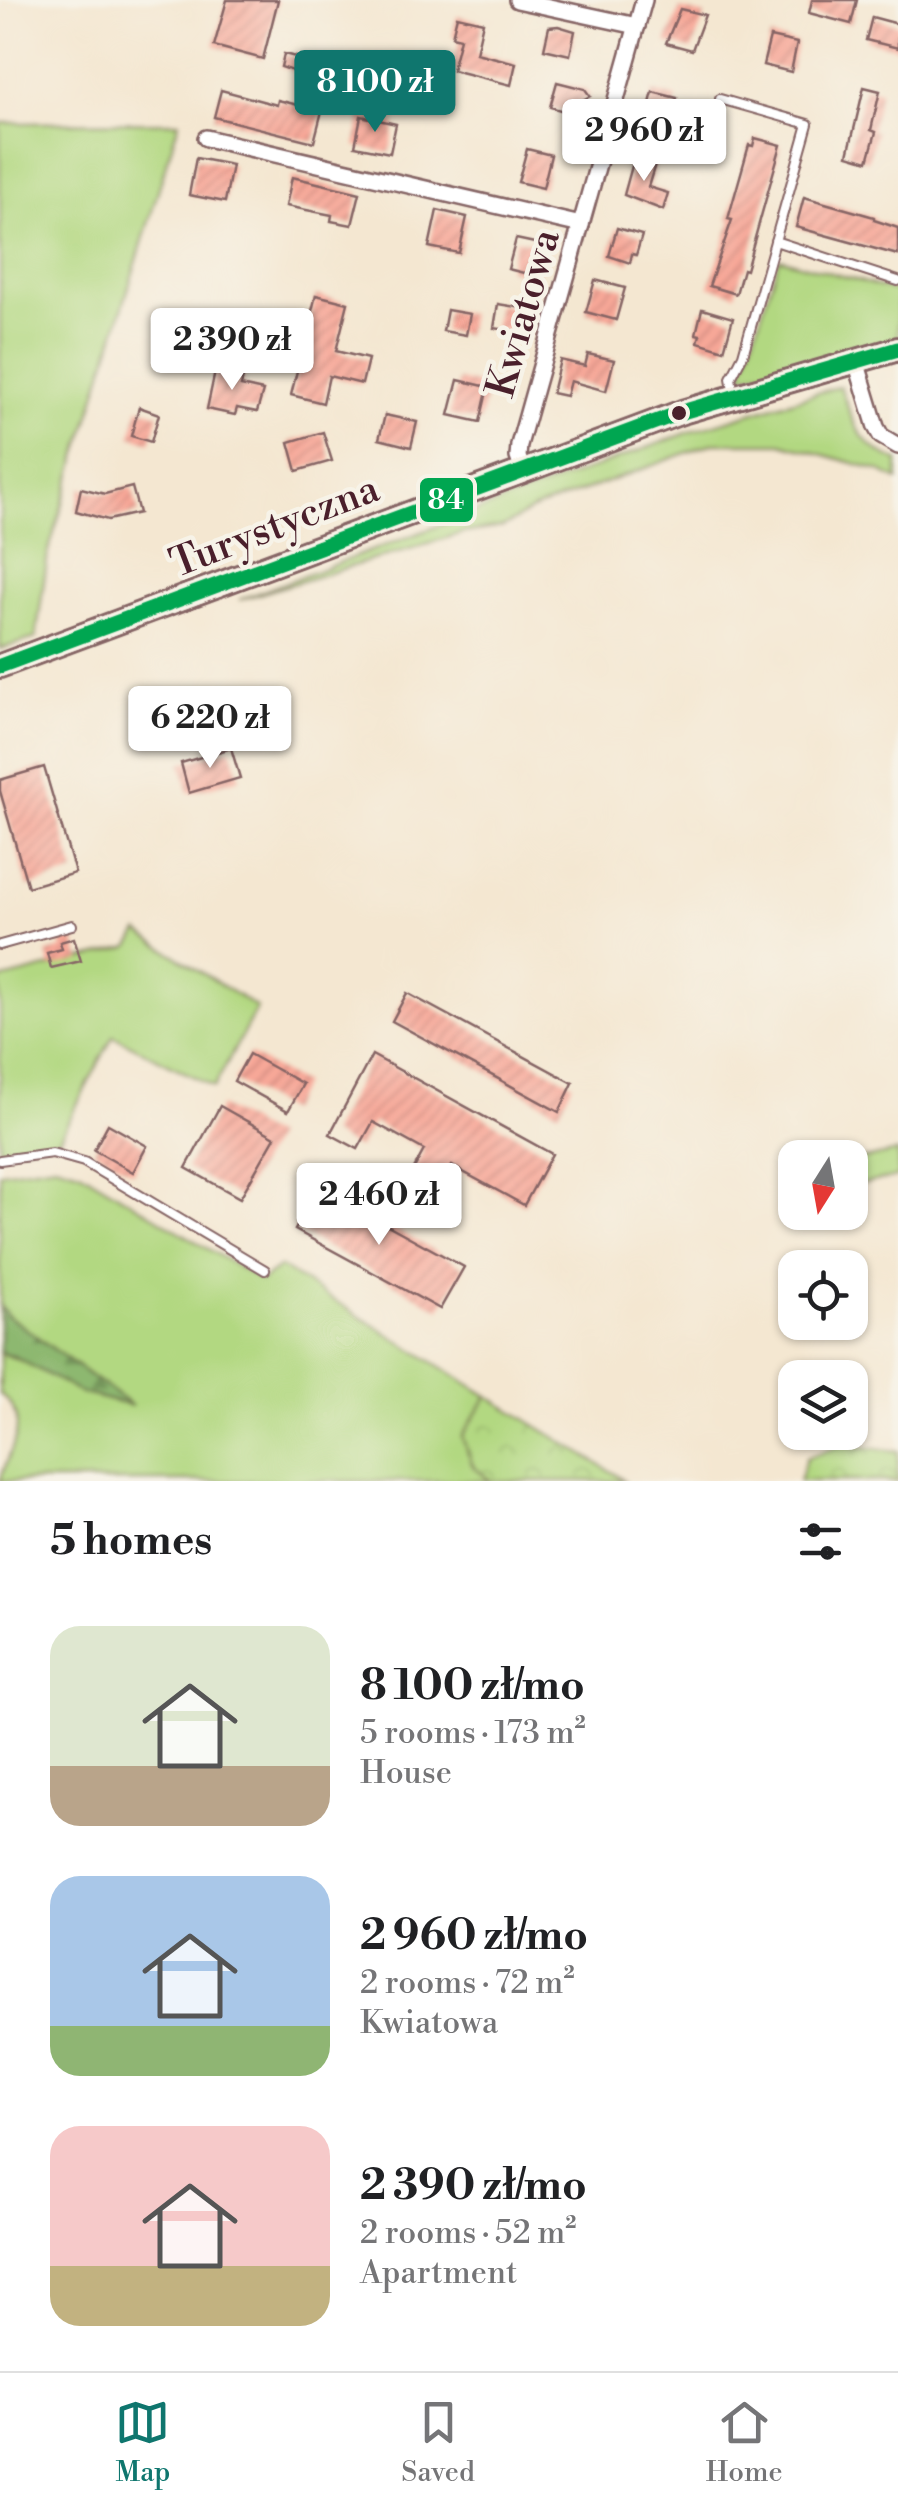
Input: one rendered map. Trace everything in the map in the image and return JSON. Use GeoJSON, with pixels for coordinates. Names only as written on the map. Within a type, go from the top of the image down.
{"type":"FeatureCollection","features":[{"type":"Feature","properties":{"kind":"main road","name":"Turystyczna"},"geometry":{"type":"LineString","coordinates":[[10,663],[734,396],[898,349]]}},
{"type":"Feature","properties":{"kind":"street"},"geometry":{"type":"LineString","coordinates":[[517,0],[637,26]]}},
{"type":"Feature","properties":{"kind":"street","name":"Kwiatowa"},"geometry":{"type":"LineString","coordinates":[[523,471],[519,445],[644,0]]}},
{"type":"Feature","properties":{"kind":"street"},"geometry":{"type":"LineString","coordinates":[[206,138],[581,225]]}},
{"type":"Feature","properties":{"kind":"street"},"geometry":{"type":"LineString","coordinates":[[856,361],[876,427],[881,436],[898,446]]}},
{"type":"Feature","properties":{"kind":"lane"},"geometry":{"type":"LineString","coordinates":[[720,100],[808,124],[743,355],[730,378],[734,396]]}},
{"type":"Feature","properties":{"kind":"lane"},"geometry":{"type":"LineString","coordinates":[[775,240],[898,281]]}},
{"type":"Feature","properties":{"kind":"lane"},"geometry":{"type":"LineString","coordinates":[[0,945],[72,926]]}},
{"type":"Feature","properties":{"kind":"lane"},"geometry":{"type":"LineString","coordinates":[[0,1160],[52,1153],[84,1162],[266,1270]]}},
{"type":"Feature","properties":{"kind":"green space"},"geometry":{"type":"Polygon","coordinates":[[[179,122],[48,553],[36,638],[0,649],[0,123],[179,122]]]}},
{"type":"Feature","properties":{"kind":"green space"},"geometry":{"type":"Polygon","coordinates":[[[779,258],[898,292],[898,340],[742,376],[779,258]]]}},
{"type":"Feature","properties":{"kind":"green space"},"geometry":{"type":"Polygon","coordinates":[[[840,386],[859,432],[874,448],[898,461],[898,480],[878,470],[781,443],[713,443],[532,510],[503,527],[463,533],[239,600],[695,430],[840,386]]]}},
{"type":"Feature","properties":{"kind":"green space"},"geometry":{"type":"Polygon","coordinates":[[[139,932],[257,1008],[214,1087],[113,1036],[59,1139],[0,1151],[0,980],[129,947],[139,932]]]}},
{"type":"Feature","properties":{"kind":"green space"},"geometry":{"type":"Polygon","coordinates":[[[898,1152],[898,1177],[868,1183],[868,1158],[898,1152]]]}},
{"type":"Feature","properties":{"kind":"green space"},"geometry":{"type":"Polygon","coordinates":[[[55,1164],[80,1171],[261,1281],[280,1267],[488,1396],[462,1437],[473,1466],[491,1481],[0,1481],[17,1425],[10,1404],[0,1394],[0,1353],[93,1395],[129,1404],[0,1306],[0,1172],[55,1164]]]}},
{"type":"Feature","properties":{"kind":"green space"},"geometry":{"type":"Polygon","coordinates":[[[0,1306],[132,1406],[81,1393],[15,1357],[0,1353],[0,1306]]]}},
{"type":"Feature","properties":{"kind":"green space"},"geometry":{"type":"Polygon","coordinates":[[[488,1396],[624,1481],[491,1481],[473,1466],[462,1437],[488,1396]]]}},
{"type":"Feature","properties":{"kind":"green space"},"geometry":{"type":"Polygon","coordinates":[[[827,1450],[898,1451],[898,1481],[799,1481],[806,1458],[827,1450]]]}},
{"type":"Feature","properties":{"kind":"building"},"geometry":{"type":"Polygon","coordinates":[[[227,0],[278,0],[263,59],[214,46],[227,0]]]}},
{"type":"Feature","properties":{"kind":"building"},"geometry":{"type":"Polygon","coordinates":[[[812,0],[857,0],[851,24],[809,13],[812,0]]]}},
{"type":"Feature","properties":{"kind":"building"},"geometry":{"type":"Polygon","coordinates":[[[680,9],[705,15],[692,50],[666,43],[680,9]]]}},
{"type":"Feature","properties":{"kind":"building"},"geometry":{"type":"Polygon","coordinates":[[[457,16],[483,22],[476,53],[516,63],[511,85],[452,70],[460,38],[452,36],[457,16]]]}},
{"type":"Feature","properties":{"kind":"building"},"geometry":{"type":"Polygon","coordinates":[[[872,17],[898,24],[898,48],[866,40],[872,17]]]}},
{"type":"Feature","properties":{"kind":"building"},"geometry":{"type":"Polygon","coordinates":[[[549,27],[575,31],[570,55],[544,49],[549,27]]]}},
{"type":"Feature","properties":{"kind":"building"},"geometry":{"type":"Polygon","coordinates":[[[770,37],[797,43],[791,72],[763,65],[770,37]]]}},
{"type":"Feature","properties":{"kind":"building"},"geometry":{"type":"Polygon","coordinates":[[[284,54],[323,64],[319,80],[281,67],[284,54]]]}},
{"type":"Feature","properties":{"kind":"building"},"geometry":{"type":"Polygon","coordinates":[[[557,82],[585,89],[590,96],[581,101],[577,115],[550,107],[557,82]]]}},
{"type":"Feature","properties":{"kind":"building"},"geometry":{"type":"Polygon","coordinates":[[[864,87],[880,91],[868,161],[848,155],[864,87]]]}},
{"type":"Feature","properties":{"kind":"building"},"geometry":{"type":"Polygon","coordinates":[[[221,90],[277,105],[278,100],[322,111],[314,142],[214,117],[221,90]]]}},
{"type":"Feature","properties":{"kind":"building"},"geometry":{"type":"Polygon","coordinates":[[[653,92],[677,98],[666,137],[643,130],[653,92]]]}},
{"type":"Feature","properties":{"kind":"building"},"geometry":{"type":"Polygon","coordinates":[[[361,116],[396,124],[390,153],[355,146],[361,116]]]}},
{"type":"Feature","properties":{"kind":"building"},"geometry":{"type":"Polygon","coordinates":[[[755,138],[781,145],[736,294],[709,286],[732,220],[728,219],[749,145],[753,146],[755,138]]]}},
{"type":"Feature","properties":{"kind":"building"},"geometry":{"type":"Polygon","coordinates":[[[527,149],[551,155],[543,188],[518,182],[527,149]]]}},
{"type":"Feature","properties":{"kind":"building"},"geometry":{"type":"Polygon","coordinates":[[[635,155],[656,161],[648,187],[668,193],[663,210],[624,195],[635,155]]]}},
{"type":"Feature","properties":{"kind":"building"},"geometry":{"type":"Polygon","coordinates":[[[196,158],[232,165],[225,202],[189,195],[196,158]]]}},
{"type":"Feature","properties":{"kind":"building"},"geometry":{"type":"Polygon","coordinates":[[[292,177],[360,193],[352,225],[331,221],[332,215],[286,206],[292,177]]]}},
{"type":"Feature","properties":{"kind":"building"},"geometry":{"type":"Polygon","coordinates":[[[804,197],[898,228],[898,255],[796,227],[804,197]]]}},
{"type":"Feature","properties":{"kind":"building"},"geometry":{"type":"Polygon","coordinates":[[[437,210],[467,217],[459,253],[429,247],[437,210]]]}},
{"type":"Feature","properties":{"kind":"building"},"geometry":{"type":"Polygon","coordinates":[[[617,228],[642,235],[630,263],[609,256],[617,228]]]}},
{"type":"Feature","properties":{"kind":"building"},"geometry":{"type":"Polygon","coordinates":[[[516,239],[544,245],[536,276],[508,269],[516,239]]]}},
{"type":"Feature","properties":{"kind":"building"},"geometry":{"type":"Polygon","coordinates":[[[595,280],[625,288],[616,320],[586,312],[595,280]]]}},
{"type":"Feature","properties":{"kind":"building"},"geometry":{"type":"Polygon","coordinates":[[[316,295],[348,303],[336,351],[368,359],[362,384],[329,376],[323,403],[291,395],[316,295]]]}},
{"type":"Feature","properties":{"kind":"building"},"geometry":{"type":"Polygon","coordinates":[[[498,304],[523,308],[520,332],[494,328],[498,304]]]}},
{"type":"Feature","properties":{"kind":"building"},"geometry":{"type":"Polygon","coordinates":[[[702,309],[733,318],[724,350],[698,342],[702,309]]]}},
{"type":"Feature","properties":{"kind":"building"},"geometry":{"type":"Polygon","coordinates":[[[447,310],[470,314],[466,335],[443,331],[447,310]]]}},
{"type":"Feature","properties":{"kind":"building"},"geometry":{"type":"Polygon","coordinates":[[[588,354],[614,360],[606,391],[570,381],[566,396],[552,393],[560,360],[585,366],[588,354]]]}},
{"type":"Feature","properties":{"kind":"building"},"geometry":{"type":"Polygon","coordinates":[[[216,367],[244,373],[241,386],[263,391],[257,412],[237,408],[235,415],[207,409],[216,367]]]}},
{"type":"Feature","properties":{"kind":"building"},"geometry":{"type":"Polygon","coordinates":[[[458,380],[488,387],[480,422],[449,415],[458,380]]]}},
{"type":"Feature","properties":{"kind":"building"},"geometry":{"type":"Polygon","coordinates":[[[139,407],[159,414],[151,442],[131,436],[139,407]]]}},
{"type":"Feature","properties":{"kind":"building"},"geometry":{"type":"Polygon","coordinates":[[[385,415],[417,422],[411,447],[379,439],[385,415]]]}},
{"type":"Feature","properties":{"kind":"building"},"geometry":{"type":"Polygon","coordinates":[[[323,432],[332,461],[297,471],[289,442],[323,432]]]}},
{"type":"Feature","properties":{"kind":"building"},"geometry":{"type":"Polygon","coordinates":[[[132,487],[139,513],[108,520],[76,511],[81,488],[105,494],[132,487]]]}},
{"type":"Feature","properties":{"kind":"building"},"geometry":{"type":"Polygon","coordinates":[[[231,748],[240,778],[189,793],[181,763],[231,748]]]}},
{"type":"Feature","properties":{"kind":"building"},"geometry":{"type":"Polygon","coordinates":[[[44,767],[75,873],[28,887],[0,780],[44,767]]]}},
{"type":"Feature","properties":{"kind":"building"},"geometry":{"type":"Polygon","coordinates":[[[74,938],[81,961],[51,968],[47,953],[62,949],[60,942],[74,938]]]}},
{"type":"Feature","properties":{"kind":"building"},"geometry":{"type":"Polygon","coordinates":[[[407,993],[573,1083],[559,1112],[392,1021],[407,993]]]}},
{"type":"Feature","properties":{"kind":"building"},"geometry":{"type":"Polygon","coordinates":[[[249,1054],[303,1084],[288,1111],[234,1081],[249,1054]]]}},
{"type":"Feature","properties":{"kind":"building"},"geometry":{"type":"Polygon","coordinates":[[[372,1055],[552,1154],[524,1205],[452,1166],[423,1215],[388,1195],[396,1180],[405,1185],[424,1150],[373,1122],[358,1149],[330,1134],[372,1055]]]}},
{"type":"Feature","properties":{"kind":"building"},"geometry":{"type":"Polygon","coordinates":[[[220,1106],[275,1137],[240,1198],[186,1168],[220,1106]]]}},
{"type":"Feature","properties":{"kind":"building"},"geometry":{"type":"Polygon","coordinates":[[[108,1124],[147,1146],[133,1172],[94,1150],[108,1124]]]}},
{"type":"Feature","properties":{"kind":"building"},"geometry":{"type":"Polygon","coordinates":[[[318,1187],[464,1267],[440,1309],[295,1230],[318,1187]]]}},
{"type":"Feature","properties":{"kind":"transit line","name":"84"},"geometry":{"type":"LineString","coordinates":[[0,666],[682,412],[898,349]]}}]}
